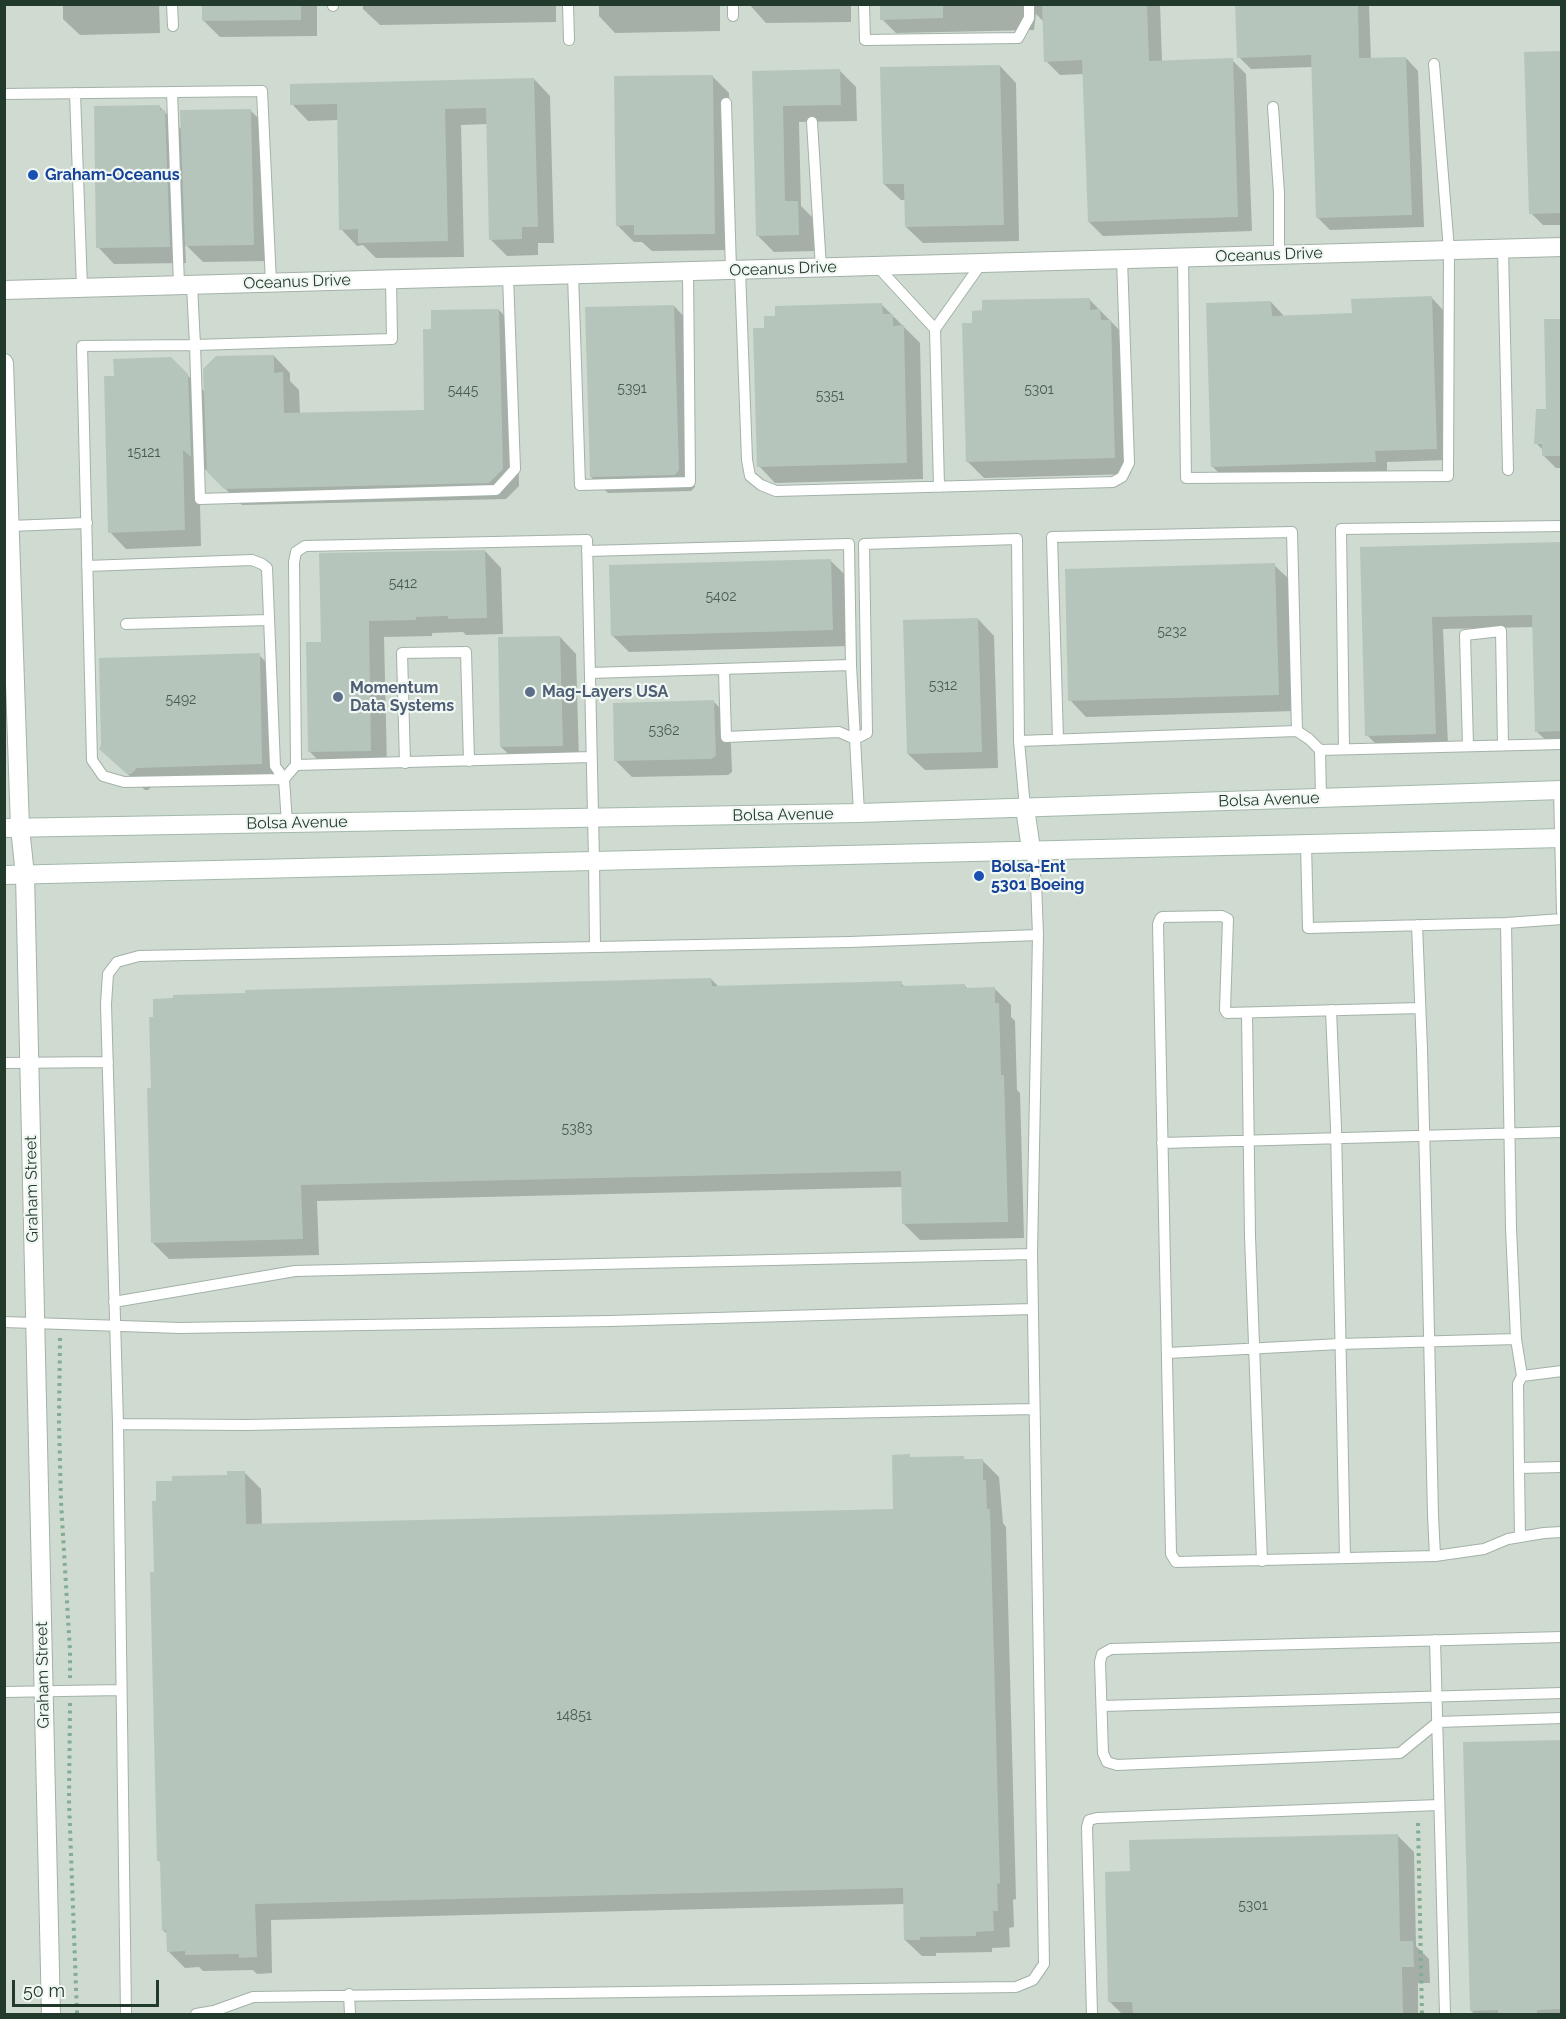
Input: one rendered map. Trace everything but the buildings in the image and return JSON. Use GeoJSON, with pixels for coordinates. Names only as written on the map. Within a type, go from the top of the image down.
{"type":"FeatureCollection","features":[{"type":"Feature","properties":{"kind":"street","name":"Oceanus Drive"},"geometry":{"type":"LineString","coordinates":[[4,290],[1562,247]]}},
{"type":"Feature","properties":{"kind":"street","name":"Graham Street"},"geometry":{"type":"LineString","coordinates":[[4,363],[10,526],[8,572],[12,828],[25,875],[51,2014]]}},
{"type":"Feature","properties":{"kind":"street","name":"Bolsa Avenue"},"geometry":{"type":"LineString","coordinates":[[12,828],[859,813],[1560,790]]}},
{"type":"Feature","properties":{"kind":"street"},"geometry":{"type":"LineString","coordinates":[[1025,808],[1031,849]]}},
{"type":"Feature","properties":{"kind":"street"},"geometry":{"type":"LineString","coordinates":[[4,875],[1561,838]]}},
{"type":"Feature","properties":{"kind":"lane"},"geometry":{"type":"LineString","coordinates":[[172,4],[173,26]]}},
{"type":"Feature","properties":{"kind":"lane"},"geometry":{"type":"LineString","coordinates":[[568,4],[569,40]]}},
{"type":"Feature","properties":{"kind":"lane"},"geometry":{"type":"LineString","coordinates":[[864,4],[864,40],[1018,38],[1029,18],[1029,4]]}},
{"type":"Feature","properties":{"kind":"lane"},"geometry":{"type":"LineString","coordinates":[[1183,258],[1186,478],[1448,476],[1449,250],[1434,64]]}},
{"type":"Feature","properties":{"kind":"lane"},"geometry":{"type":"LineString","coordinates":[[4,94],[262,91],[271,283]]}},
{"type":"Feature","properties":{"kind":"lane"},"geometry":{"type":"LineString","coordinates":[[172,92],[186,285],[195,345],[200,499],[496,490],[515,469],[507,276]]}},
{"type":"Feature","properties":{"kind":"lane"},"geometry":{"type":"LineString","coordinates":[[75,93],[82,288]]}},
{"type":"Feature","properties":{"kind":"lane"},"geometry":{"type":"LineString","coordinates":[[726,103],[747,460],[750,476],[761,485],[776,491],[1113,482],[1122,477],[1129,463],[1122,259]]}},
{"type":"Feature","properties":{"kind":"lane"},"geometry":{"type":"LineString","coordinates":[[1273,107],[1279,193],[1279,255]]}},
{"type":"Feature","properties":{"kind":"lane"},"geometry":{"type":"LineString","coordinates":[[812,122],[821,268]]}},
{"type":"Feature","properties":{"kind":"lane"},"geometry":{"type":"LineString","coordinates":[[1503,249],[1508,470]]}},
{"type":"Feature","properties":{"kind":"lane"},"geometry":{"type":"LineString","coordinates":[[939,487],[935,329],[981,264]]}},
{"type":"Feature","properties":{"kind":"lane"},"geometry":{"type":"LineString","coordinates":[[877,266],[935,329]]}},
{"type":"Feature","properties":{"kind":"lane"},"geometry":{"type":"LineString","coordinates":[[573,274],[580,485],[690,482],[688,271]]}},
{"type":"Feature","properties":{"kind":"lane"},"geometry":{"type":"LineString","coordinates":[[391,279],[392,339],[82,346],[92,760],[103,776],[124,782],[284,779],[296,765],[294,562],[296,552],[305,546],[587,540],[595,946]]}},
{"type":"Feature","properties":{"kind":"lane"},"geometry":{"type":"LineString","coordinates":[[10,526],[87,523]]}},
{"type":"Feature","properties":{"kind":"lane"},"geometry":{"type":"LineString","coordinates":[[1344,749],[1341,530],[1562,526]]}},
{"type":"Feature","properties":{"kind":"lane"},"geometry":{"type":"LineString","coordinates":[[1058,740],[1052,537],[1292,532],[1297,731]]}},
{"type":"Feature","properties":{"kind":"lane"},"geometry":{"type":"LineString","coordinates":[[855,740],[867,733],[864,544],[1017,539],[1019,741],[1025,808]]}},
{"type":"Feature","properties":{"kind":"lane"},"geometry":{"type":"LineString","coordinates":[[587,551],[849,544],[851,665],[859,813]]}},
{"type":"Feature","properties":{"kind":"lane"},"geometry":{"type":"LineString","coordinates":[[87,566],[252,561],[267,568],[275,766],[284,779],[287,823]]}},
{"type":"Feature","properties":{"kind":"lane"},"geometry":{"type":"LineString","coordinates":[[126,624],[268,620]]}},
{"type":"Feature","properties":{"kind":"lane"},"geometry":{"type":"LineString","coordinates":[[1468,746],[1465,635],[1501,632],[1503,745]]}},
{"type":"Feature","properties":{"kind":"lane"},"geometry":{"type":"LineString","coordinates":[[405,763],[402,653],[466,652],[469,761]]}},
{"type":"Feature","properties":{"kind":"lane"},"geometry":{"type":"LineString","coordinates":[[590,673],[851,665]]}},
{"type":"Feature","properties":{"kind":"lane"},"geometry":{"type":"LineString","coordinates":[[724,670],[726,736],[839,732],[855,740]]}},
{"type":"Feature","properties":{"kind":"lane"},"geometry":{"type":"LineString","coordinates":[[1019,741],[1297,731],[1320,750],[1321,798]]}},
{"type":"Feature","properties":{"kind":"lane"},"geometry":{"type":"LineString","coordinates":[[1320,750],[1562,744]]}},
{"type":"Feature","properties":{"kind":"lane"},"geometry":{"type":"LineString","coordinates":[[296,765],[591,757]]}},
{"type":"Feature","properties":{"kind":"lane"},"geometry":{"type":"LineString","coordinates":[[1560,790],[1562,912]]}},
{"type":"Feature","properties":{"kind":"lane"},"geometry":{"type":"LineString","coordinates":[[1306,844],[1308,928],[1506,923],[1562,919]]}},
{"type":"Feature","properties":{"kind":"lane"},"geometry":{"type":"LineString","coordinates":[[196,2014],[214,2011],[254,1997],[1016,1987],[1033,1980],[1044,1964],[1032,1310],[1038,934],[1036,882],[1031,849]]}},
{"type":"Feature","properties":{"kind":"lane"},"geometry":{"type":"LineString","coordinates":[[1420,1008],[1227,1013],[1225,1011],[1228,919],[1222,916],[1162,917],[1158,924],[1173,1560],[1176,1562],[1262,1561],[1435,1556],[1484,1549],[1508,1539],[1562,1532]]}},
{"type":"Feature","properties":{"kind":"lane"},"geometry":{"type":"LineString","coordinates":[[1506,923],[1509,1132],[1516,1339],[1522,1376],[1518,1384],[1520,1537]]}},
{"type":"Feature","properties":{"kind":"lane"},"geometry":{"type":"LineString","coordinates":[[1417,925],[1435,1556]]}},
{"type":"Feature","properties":{"kind":"lane"},"geometry":{"type":"LineString","coordinates":[[126,2014],[118,1424],[106,1004],[108,974],[117,962],[139,956],[850,942],[1038,934]]}},
{"type":"Feature","properties":{"kind":"lane"},"geometry":{"type":"LineString","coordinates":[[1331,1010],[1345,1558]]}},
{"type":"Feature","properties":{"kind":"lane"},"geometry":{"type":"LineString","coordinates":[[1247,1013],[1248,1140],[1262,1561]]}},
{"type":"Feature","properties":{"kind":"lane"},"geometry":{"type":"LineString","coordinates":[[4,1063],[108,1062]]}},
{"type":"Feature","properties":{"kind":"lane"},"geometry":{"type":"LineString","coordinates":[[1162,1143],[1562,1132]]}},
{"type":"Feature","properties":{"kind":"lane"},"geometry":{"type":"LineString","coordinates":[[114,1302],[295,1271],[1032,1254]]}},
{"type":"Feature","properties":{"kind":"lane"},"geometry":{"type":"LineString","coordinates":[[4,1322],[180,1328],[586,1322],[1032,1310]]}},
{"type":"Feature","properties":{"kind":"lane"},"geometry":{"type":"LineString","coordinates":[[1168,1353],[1340,1344],[1516,1339]]}},
{"type":"Feature","properties":{"kind":"lane"},"geometry":{"type":"LineString","coordinates":[[1522,1376],[1562,1371]]}},
{"type":"Feature","properties":{"kind":"lane"},"geometry":{"type":"LineString","coordinates":[[118,1424],[270,1424],[1034,1409]]}},
{"type":"Feature","properties":{"kind":"lane"},"geometry":{"type":"LineString","coordinates":[[1519,1468],[1562,1467]]}},
{"type":"Feature","properties":{"kind":"lane"},"geometry":{"type":"LineString","coordinates":[[1562,1637],[1111,1649],[1102,1654],[1100,1662],[1103,1754],[1107,1762],[1118,1765],[1400,1754],[1438,1722],[1562,1718]]}},
{"type":"Feature","properties":{"kind":"lane"},"geometry":{"type":"LineString","coordinates":[[1435,1640],[1445,2014]]}},
{"type":"Feature","properties":{"kind":"lane"},"geometry":{"type":"LineString","coordinates":[[4,1692],[122,1690]]}},
{"type":"Feature","properties":{"kind":"lane"},"geometry":{"type":"LineString","coordinates":[[1101,1706],[1562,1693]]}},
{"type":"Feature","properties":{"kind":"lane"},"geometry":{"type":"LineString","coordinates":[[1092,2014],[1087,1827],[1089,1820],[1439,1805]]}},
{"type":"Feature","properties":{"kind":"lane"},"geometry":{"type":"LineString","coordinates":[[349,1994],[350,2014]]}},
{"type":"Feature","properties":{"kind":"path"},"geometry":{"type":"LineString","coordinates":[[61,1323],[59,1386],[61,1502],[70,1651],[69,1801],[77,2014]]}},
{"type":"Feature","properties":{"kind":"path"},"geometry":{"type":"LineString","coordinates":[[1418,1823],[1422,2014]]}},
{"type":"Feature","properties":{"kind":"shaded area"},"geometry":{"type":"Polygon","coordinates":[[[5,5],[1561,5],[1561,2014],[5,2014],[5,5]]]}},
{"type":"Feature","properties":{"kind":"place","name":"Graham-Oceanus"},"geometry":{"type":"Point","coordinates":[33,175]}},
{"type":"Feature","properties":{"kind":"place","name":"Mag-Layers USA"},"geometry":{"type":"Point","coordinates":[530,692]}},
{"type":"Feature","properties":{"kind":"place","name":"Momentum Data Systems"},"geometry":{"type":"Point","coordinates":[338,697]}},
{"type":"Feature","properties":{"kind":"place","name":"Bolsa-Ent 5301 Boeing"},"geometry":{"type":"Point","coordinates":[979,876]}}]}
